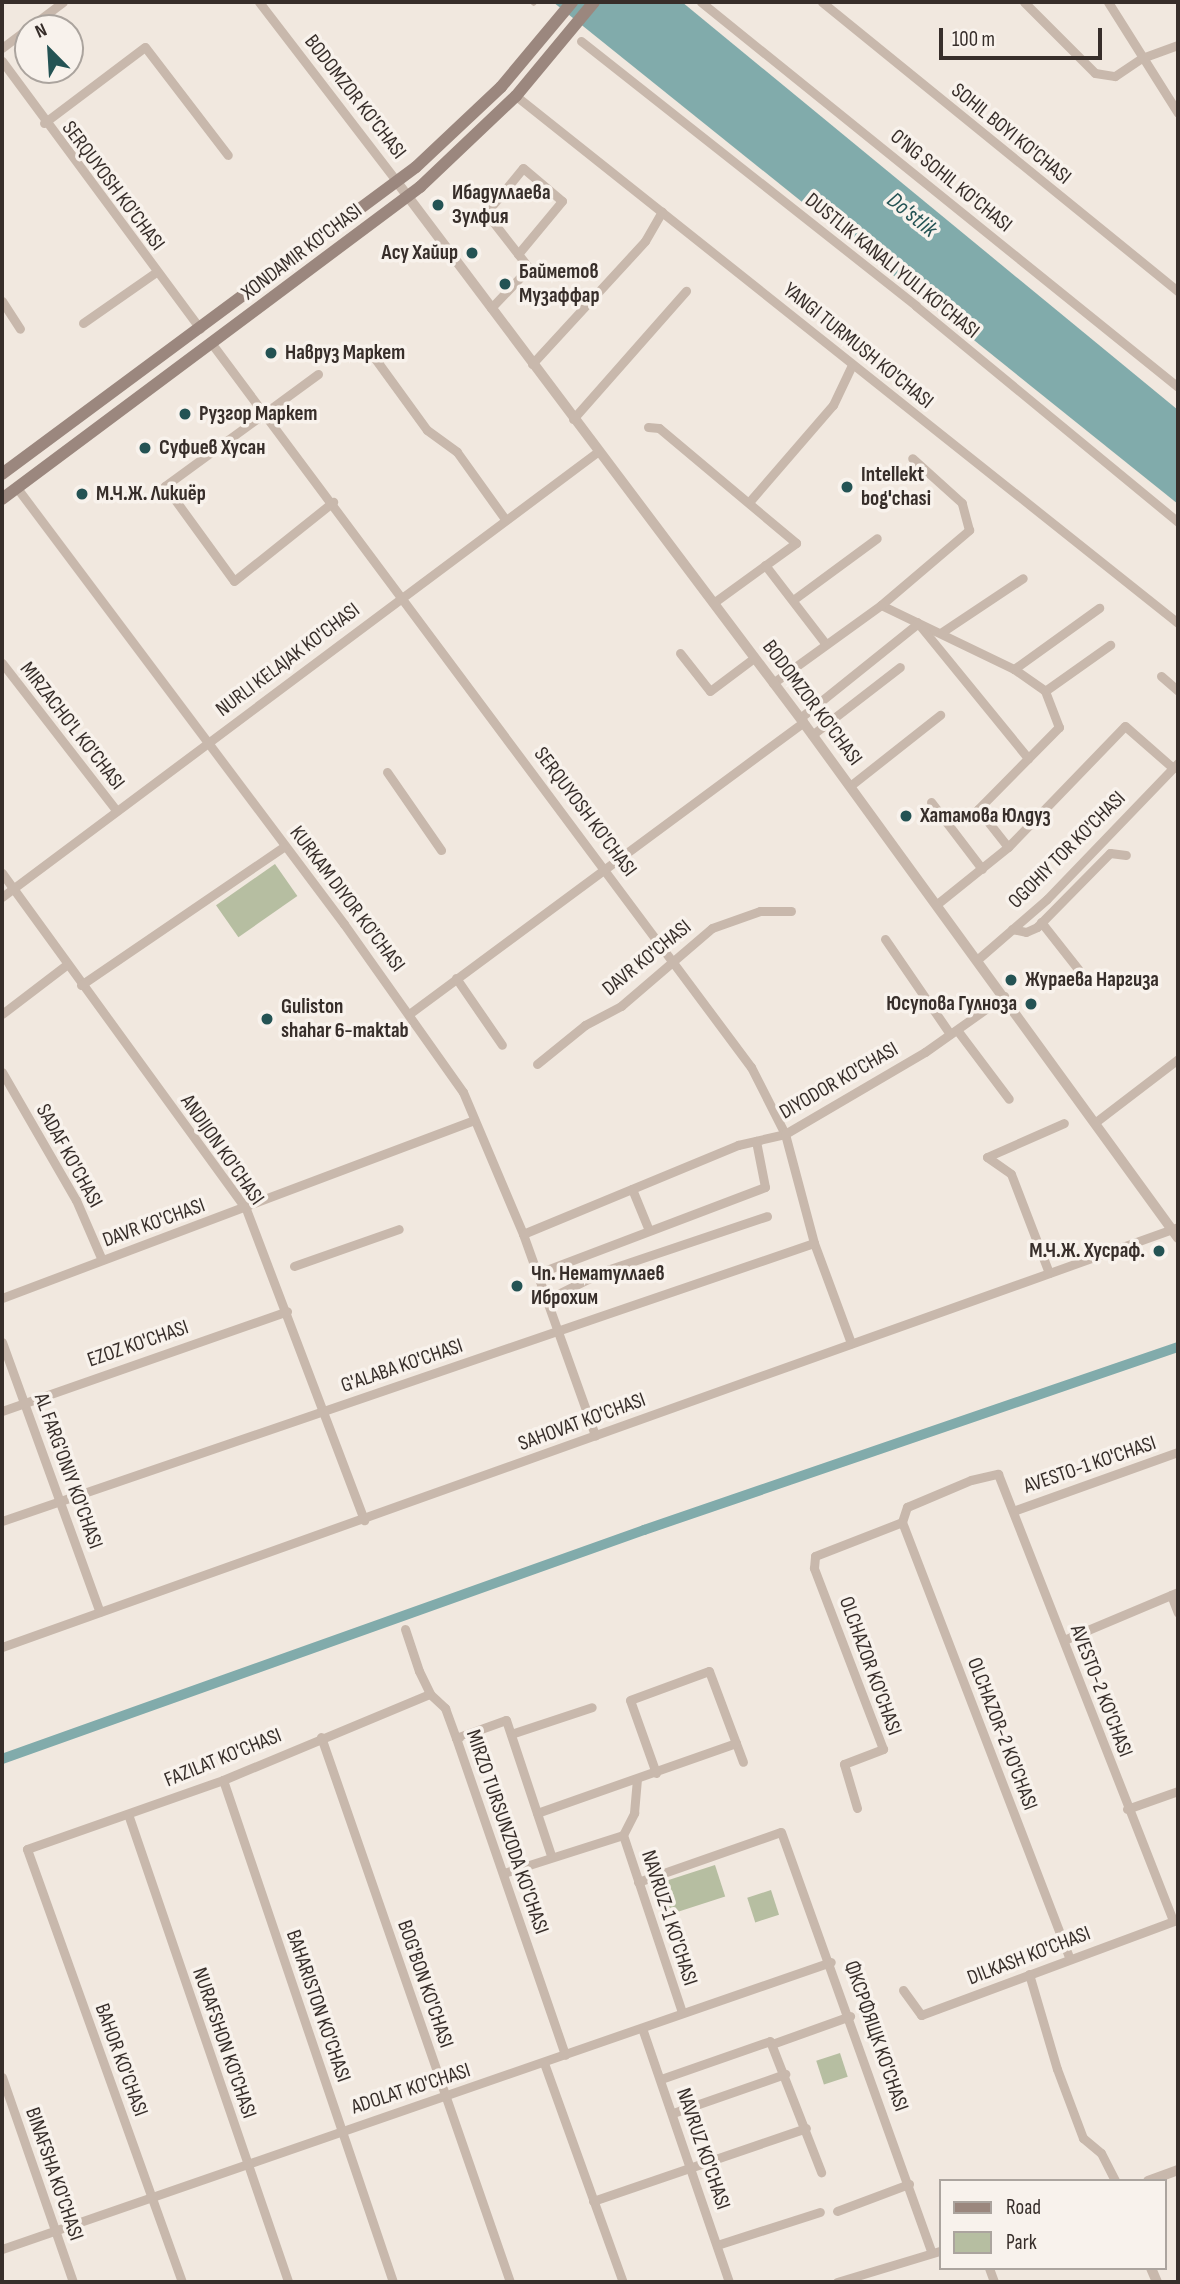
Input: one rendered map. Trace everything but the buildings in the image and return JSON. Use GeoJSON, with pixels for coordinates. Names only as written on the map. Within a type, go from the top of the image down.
{"type":"FeatureCollection","features":[{"type":"Feature","properties":{"kind":"main road","name":"XONDAMIR KO'CHASI"},"geometry":{"type":"LineString","coordinates":[[2,473],[397,182],[501,87],[572,2]]}},
{"type":"Feature","properties":{"kind":"main road","name":"XONDAMIR KO'CHASI"},"geometry":{"type":"LineString","coordinates":[[2,499],[407,197],[463,150],[516,96],[594,2]]}},
{"type":"Feature","properties":{"kind":"street"},"geometry":{"type":"LineString","coordinates":[[2,48],[63,2]]}},
{"type":"Feature","properties":{"kind":"street","name":"BODOMZOR KO'CHASI"},"geometry":{"type":"LineString","coordinates":[[259,2],[397,182],[596,453],[773,682],[1177,1232]]}},
{"type":"Feature","properties":{"kind":"street","name":"O'NG SOHIL KO'CHASI"},"geometry":{"type":"LineString","coordinates":[[701,2],[1178,387]]}},
{"type":"Feature","properties":{"kind":"street","name":"SOHIL BOYI KO'CHASI"},"geometry":{"type":"LineString","coordinates":[[822,2],[1178,291]]}},
{"type":"Feature","properties":{"kind":"street"},"geometry":{"type":"LineString","coordinates":[[1024,2],[1096,73],[1115,76],[1142,58],[1178,45]]}},
{"type":"Feature","properties":{"kind":"street"},"geometry":{"type":"LineString","coordinates":[[1108,2],[1178,113]]}},
{"type":"Feature","properties":{"kind":"street","name":"DUSTLIK KANALI YULI KO'CHASI"},"geometry":{"type":"LineString","coordinates":[[581,41],[916,306],[1178,522]]}},
{"type":"Feature","properties":{"kind":"street"},"geometry":{"type":"LineString","coordinates":[[44,123],[145,47],[228,155]]}},
{"type":"Feature","properties":{"kind":"street","name":"SERQUYOSH KO'CHASI"},"geometry":{"type":"LineString","coordinates":[[2,61],[44,123],[200,329]]}},
{"type":"Feature","properties":{"kind":"street","name":"YANGI TURMUSH KO'CHASI"},"geometry":{"type":"LineString","coordinates":[[516,96],[1178,623]]}},
{"type":"Feature","properties":{"kind":"street"},"geometry":{"type":"LineString","coordinates":[[491,308],[529,268],[518,254],[486,213],[523,168],[562,201],[518,254]]}},
{"type":"Feature","properties":{"kind":"street"},"geometry":{"type":"LineString","coordinates":[[532,364],[645,241],[662,212]]}},
{"type":"Feature","properties":{"kind":"street"},"geometry":{"type":"LineString","coordinates":[[83,323],[156,272]]}},
{"type":"Feature","properties":{"kind":"street"},"geometry":{"type":"LineString","coordinates":[[573,419],[686,291]]}},
{"type":"Feature","properties":{"kind":"street"},"geometry":{"type":"LineString","coordinates":[[2,301],[20,328]]}},
{"type":"Feature","properties":{"kind":"street","name":"SERQUYOSH KO'CHASI"},"geometry":{"type":"LineString","coordinates":[[212,344],[403,595],[751,1067],[785,1134],[814,1243],[851,1343]]}},
{"type":"Feature","properties":{"kind":"street"},"geometry":{"type":"LineString","coordinates":[[371,353],[427,430],[457,452],[505,519]]}},
{"type":"Feature","properties":{"kind":"street"},"geometry":{"type":"LineString","coordinates":[[750,501],[833,405],[852,365]]}},
{"type":"Feature","properties":{"kind":"street"},"geometry":{"type":"LineString","coordinates":[[318,374],[165,486],[234,581],[333,502]]}},
{"type":"Feature","properties":{"kind":"street"},"geometry":{"type":"LineString","coordinates":[[648,427],[659,428],[796,542],[713,603]]}},
{"type":"Feature","properties":{"kind":"street","name":"NURLI KELAJAK KO'CHASI"},"geometry":{"type":"LineString","coordinates":[[2,897],[596,453]]}},
{"type":"Feature","properties":{"kind":"street"},"geometry":{"type":"LineString","coordinates":[[773,682],[881,605],[969,530],[962,503],[912,458]]}},
{"type":"Feature","properties":{"kind":"street","name":"KURKAM DIYOR KO'CHASI"},"geometry":{"type":"LineString","coordinates":[[2,473],[17,488],[409,1014],[463,1092],[523,1234],[595,1436]]}},
{"type":"Feature","properties":{"kind":"street"},"geometry":{"type":"LineString","coordinates":[[793,600],[877,538]]}},
{"type":"Feature","properties":{"kind":"street"},"geometry":{"type":"LineString","coordinates":[[765,565],[825,643]]}},
{"type":"Feature","properties":{"kind":"street"},"geometry":{"type":"LineString","coordinates":[[943,632],[1023,578]]}},
{"type":"Feature","properties":{"kind":"street"},"geometry":{"type":"LineString","coordinates":[[881,605],[943,632],[1014,670],[1045,691],[1059,727],[978,809],[1008,847]]}},
{"type":"Feature","properties":{"kind":"street"},"geometry":{"type":"LineString","coordinates":[[1014,670],[1100,608]]}},
{"type":"Feature","properties":{"kind":"street"},"geometry":{"type":"LineString","coordinates":[[409,1014],[801,720],[916,620]]}},
{"type":"Feature","properties":{"kind":"street"},"geometry":{"type":"LineString","coordinates":[[916,620],[1028,758]]}},
{"type":"Feature","properties":{"kind":"street"},"geometry":{"type":"LineString","coordinates":[[1045,691],[1110,645]]}},
{"type":"Feature","properties":{"kind":"street"},"geometry":{"type":"LineString","coordinates":[[680,653],[710,691],[754,658]]}},
{"type":"Feature","properties":{"kind":"street","name":"MIRZACHO'L KO'CHASI"},"geometry":{"type":"LineString","coordinates":[[2,663],[116,810]]}},
{"type":"Feature","properties":{"kind":"street"},"geometry":{"type":"LineString","coordinates":[[812,735],[900,667]]}},
{"type":"Feature","properties":{"kind":"street"},"geometry":{"type":"LineString","coordinates":[[1161,676],[1178,691]]}},
{"type":"Feature","properties":{"kind":"street"},"geometry":{"type":"LineString","coordinates":[[850,786],[940,715]]}},
{"type":"Feature","properties":{"kind":"street"},"geometry":{"type":"LineString","coordinates":[[937,904],[1008,847],[1125,726],[1176,765]]}},
{"type":"Feature","properties":{"kind":"street","name":"OGOHIY TOR KO'CHASI"},"geometry":{"type":"LineString","coordinates":[[978,959],[1012,929],[1176,765]]}},
{"type":"Feature","properties":{"kind":"street"},"geometry":{"type":"LineString","coordinates":[[387,772],[441,850]]}},
{"type":"Feature","properties":{"kind":"street"},"geometry":{"type":"LineString","coordinates":[[932,802],[982,869]]}},
{"type":"Feature","properties":{"kind":"street"},"geometry":{"type":"LineString","coordinates":[[81,985],[283,847]]}},
{"type":"Feature","properties":{"kind":"street"},"geometry":{"type":"LineString","coordinates":[[1012,929],[1026,932],[1041,922],[1110,853],[1126,855]]}},
{"type":"Feature","properties":{"kind":"street","name":"ANDIJON KO'CHASI"},"geometry":{"type":"LineString","coordinates":[[2,873],[66,965],[246,1209],[287,1311],[364,1520]]}},
{"type":"Feature","properties":{"kind":"street","name":"DAVR KO'CHASI"},"geometry":{"type":"LineString","coordinates":[[537,1064],[585,1025],[621,1006],[671,959],[712,928],[760,911],[791,911]]}},
{"type":"Feature","properties":{"kind":"street"},"geometry":{"type":"LineString","coordinates":[[1041,922],[1078,969]]}},
{"type":"Feature","properties":{"kind":"street"},"geometry":{"type":"LineString","coordinates":[[884,939],[953,1032],[1009,1100]]}},
{"type":"Feature","properties":{"kind":"street"},"geometry":{"type":"LineString","coordinates":[[2,1014],[66,965]]}},
{"type":"Feature","properties":{"kind":"street"},"geometry":{"type":"LineString","coordinates":[[456,978],[502,1045]]}},
{"type":"Feature","properties":{"kind":"street","name":"DIYODOR KO'CHASI"},"geometry":{"type":"LineString","coordinates":[[523,1234],[756,1141],[785,1134],[953,1032],[1004,996]]}},
{"type":"Feature","properties":{"kind":"street"},"geometry":{"type":"LineString","coordinates":[[1097,1121],[1178,1059]]}},
{"type":"Feature","properties":{"kind":"street","name":"SADAF KO'CHASI"},"geometry":{"type":"LineString","coordinates":[[2,1072],[76,1200],[102,1260]]}},
{"type":"Feature","properties":{"kind":"street","name":"DAVR KO'CHASI"},"geometry":{"type":"LineString","coordinates":[[2,1298],[246,1209],[474,1119]]}},
{"type":"Feature","properties":{"kind":"street"},"geometry":{"type":"LineString","coordinates":[[1049,1273],[1011,1174],[987,1157],[1065,1123]]}},
{"type":"Feature","properties":{"kind":"street"},"geometry":{"type":"LineString","coordinates":[[537,1274],[648,1228],[765,1187],[756,1141]]}},
{"type":"Feature","properties":{"kind":"street"},"geometry":{"type":"LineString","coordinates":[[632,1189],[648,1228]]}},
{"type":"Feature","properties":{"kind":"street"},"geometry":{"type":"LineString","coordinates":[[546,1300],[604,1271],[767,1216]]}},
{"type":"Feature","properties":{"kind":"street"},"geometry":{"type":"LineString","coordinates":[[294,1266],[398,1229]]}},
{"type":"Feature","properties":{"kind":"street","name":"SAHOVAT KO'CHASI"},"geometry":{"type":"LineString","coordinates":[[2,1647],[364,1520],[1049,1273],[1177,1232]]}},
{"type":"Feature","properties":{"kind":"street","name":"G'ALABA KO'CHASI"},"geometry":{"type":"LineString","coordinates":[[2,1521],[814,1243]]}},
{"type":"Feature","properties":{"kind":"street","name":"EZOZ KO'CHASI"},"geometry":{"type":"LineString","coordinates":[[2,1411],[287,1311]]}},
{"type":"Feature","properties":{"kind":"street","name":"AL FARG'ONIY KO'CHASI"},"geometry":{"type":"LineString","coordinates":[[2,1342],[100,1612]]}},
{"type":"Feature","properties":{"kind":"street","name":"AVESTO-1 KO'CHASI"},"geometry":{"type":"LineString","coordinates":[[1013,1511],[1178,1452]]}},
{"type":"Feature","properties":{"kind":"street","name":"AVESTO-2 KO'CHASI"},"geometry":{"type":"LineString","coordinates":[[902,1522],[907,1507],[971,1480],[998,1474],[1127,1809],[1175,1920]]}},
{"type":"Feature","properties":{"kind":"street","name":"OLCHAZOR KO'CHASI"},"geometry":{"type":"LineString","coordinates":[[857,1808],[844,1764],[883,1749],[814,1568],[815,1556],[902,1522]]}},
{"type":"Feature","properties":{"kind":"street","name":"OLCHAZOR-2 KO'CHASI"},"geometry":{"type":"LineString","coordinates":[[902,1522],[1069,1958]]}},
{"type":"Feature","properties":{"kind":"street"},"geometry":{"type":"LineString","coordinates":[[1064,1640],[1175,1594],[1178,1612]]}},
{"type":"Feature","properties":{"kind":"street","name":"MIRZO TURSUNZODA KO'CHASI"},"geometry":{"type":"LineString","coordinates":[[405,1629],[430,1694],[445,1708],[565,2055]]}},
{"type":"Feature","properties":{"kind":"street"},"geometry":{"type":"LineString","coordinates":[[656,1773],[630,1700],[709,1671],[743,1762]]}},
{"type":"Feature","properties":{"kind":"street","name":"FAZILAT KO'CHASI"},"geometry":{"type":"LineString","coordinates":[[27,1849],[223,1780],[321,1737],[430,1694]]}},
{"type":"Feature","properties":{"kind":"street"},"geometry":{"type":"LineString","coordinates":[[511,1734],[592,1707]]}},
{"type":"Feature","properties":{"kind":"street"},"geometry":{"type":"LineString","coordinates":[[456,1738],[506,1720],[551,1855]]}},
{"type":"Feature","properties":{"kind":"street","name":"BOG'BON KO'CHASI"},"geometry":{"type":"LineString","coordinates":[[321,1737],[510,2282]]}},
{"type":"Feature","properties":{"kind":"street"},"geometry":{"type":"LineString","coordinates":[[537,1813],[736,1743]]}},
{"type":"Feature","properties":{"kind":"street"},"geometry":{"type":"LineString","coordinates":[[504,1873],[551,1855],[624,1835],[634,1812],[636,1779]]}},
{"type":"Feature","properties":{"kind":"street","name":"BAHARISTON KO'CHASI"},"geometry":{"type":"LineString","coordinates":[[223,1780],[393,2282]]}},
{"type":"Feature","properties":{"kind":"street"},"geometry":{"type":"LineString","coordinates":[[1127,1809],[1178,1791]]}},
{"type":"Feature","properties":{"kind":"street","name":"NURAFSHON KO'CHASI"},"geometry":{"type":"LineString","coordinates":[[128,1814],[288,2282]]}},
{"type":"Feature","properties":{"kind":"street","name":"ФКСРФЯЩК KO'CHASI"},"geometry":{"type":"LineString","coordinates":[[638,1882],[781,1832],[936,2252]]}},
{"type":"Feature","properties":{"kind":"street","name":"NAVRUZ-1 KO'CHASI"},"geometry":{"type":"LineString","coordinates":[[624,1835],[682,2012]]}},
{"type":"Feature","properties":{"kind":"street","name":"BAHOR KO'CHASI"},"geometry":{"type":"LineString","coordinates":[[27,1849],[183,2282]]}},
{"type":"Feature","properties":{"kind":"street","name":"DILKASH KO'CHASI"},"geometry":{"type":"LineString","coordinates":[[903,1990],[921,2015],[1175,1920]]}},
{"type":"Feature","properties":{"kind":"street","name":"ADOLAT KO'CHASI"},"geometry":{"type":"LineString","coordinates":[[2,2249],[831,1962]]}},
{"type":"Feature","properties":{"kind":"street"},"geometry":{"type":"LineString","coordinates":[[1029,1974],[1083,2138],[1101,2153],[1114,2179]]}},
{"type":"Feature","properties":{"kind":"street"},"geometry":{"type":"LineString","coordinates":[[661,2079],[850,2016]]}},
{"type":"Feature","properties":{"kind":"street","name":"NAVRUZ KO'CHASI"},"geometry":{"type":"LineString","coordinates":[[642,2028],[692,2166],[729,2282]]}},
{"type":"Feature","properties":{"kind":"street"},"geometry":{"type":"LineString","coordinates":[[771,2043],[821,2172]]}},
{"type":"Feature","properties":{"kind":"street"},"geometry":{"type":"LineString","coordinates":[[544,2063],[623,2282]]}},
{"type":"Feature","properties":{"kind":"street"},"geometry":{"type":"LineString","coordinates":[[673,2113],[785,2074]]}},
{"type":"Feature","properties":{"kind":"street","name":"BINAFSHA KO'CHASI"},"geometry":{"type":"LineString","coordinates":[[2,2077],[73,2282]]}},
{"type":"Feature","properties":{"kind":"street"},"geometry":{"type":"LineString","coordinates":[[593,2201],[806,2128]]}},
{"type":"Feature","properties":{"kind":"street"},"geometry":{"type":"LineString","coordinates":[[1153,2179],[1178,2170]]}},
{"type":"Feature","properties":{"kind":"street"},"geometry":{"type":"LineString","coordinates":[[836,2211],[909,2184]]}},
{"type":"Feature","properties":{"kind":"street"},"geometry":{"type":"LineString","coordinates":[[717,2245],[820,2212]]}},
{"type":"Feature","properties":{"kind":"street"},"geometry":{"type":"LineString","coordinates":[[837,2282],[871,2278],[936,2252]]}},
{"type":"Feature","properties":{"kind":"green space"},"geometry":{"type":"Polygon","coordinates":[[[275,864],[297,896],[238,937],[216,905],[275,864]]]}},
{"type":"Feature","properties":{"kind":"green space"},"geometry":{"type":"Polygon","coordinates":[[[715,1865],[725,1896],[663,1916],[653,1885],[715,1865]]]}},
{"type":"Feature","properties":{"kind":"green space"},"geometry":{"type":"Polygon","coordinates":[[[771,1890],[779,1915],[755,1922],[747,1898],[771,1890]]]}},
{"type":"Feature","properties":{"kind":"green space"},"geometry":{"type":"Polygon","coordinates":[[[840,2053],[848,2077],[824,2085],[816,2061],[840,2053]]]}},
{"type":"Feature","properties":{"kind":"water","name":"Do'stlik"},"geometry":{"type":"Polygon","coordinates":[[[553,2],[682,2],[1178,410],[1178,504],[553,2]]]}},
{"type":"Feature","properties":{"kind":"waterway"},"geometry":{"type":"LineString","coordinates":[[2,1759],[644,1530],[1178,1347]]}},
{"type":"Feature","properties":{"kind":"place","name":"Ибадуллаева Зулфия"},"geometry":{"type":"Point","coordinates":[438,205]}},
{"type":"Feature","properties":{"kind":"place","name":"Асу Хайир"},"geometry":{"type":"Point","coordinates":[472,253]}},
{"type":"Feature","properties":{"kind":"place","name":"Байметов Музаффар"},"geometry":{"type":"Point","coordinates":[505,284]}},
{"type":"Feature","properties":{"kind":"place","name":"Навруз Маркет"},"geometry":{"type":"Point","coordinates":[271,353]}},
{"type":"Feature","properties":{"kind":"place","name":"Рузгор Маркет"},"geometry":{"type":"Point","coordinates":[185,414]}},
{"type":"Feature","properties":{"kind":"place","name":"Суфиев Хусан"},"geometry":{"type":"Point","coordinates":[145,448]}},
{"type":"Feature","properties":{"kind":"place","name":"Intellekt bog'chasi"},"geometry":{"type":"Point","coordinates":[847,487]}},
{"type":"Feature","properties":{"kind":"place","name":"М.Ч.Ж. Ликиёр"},"geometry":{"type":"Point","coordinates":[82,494]}},
{"type":"Feature","properties":{"kind":"place","name":"Хатамова Юлдуз"},"geometry":{"type":"Point","coordinates":[906,816]}},
{"type":"Feature","properties":{"kind":"place","name":"Жураева Наргиза"},"geometry":{"type":"Point","coordinates":[1011,980]}},
{"type":"Feature","properties":{"kind":"place","name":"Юсупова Гулноза"},"geometry":{"type":"Point","coordinates":[1031,1004]}},
{"type":"Feature","properties":{"kind":"place","name":"Guliston shahar 6-maktab"},"geometry":{"type":"Point","coordinates":[267,1019]}},
{"type":"Feature","properties":{"kind":"place","name":"М.Ч.Ж. Хусраф."},"geometry":{"type":"Point","coordinates":[1159,1251]}},
{"type":"Feature","properties":{"kind":"place","name":"Чп. Нематуллаев Иброхим"},"geometry":{"type":"Point","coordinates":[517,1286]}}]}
